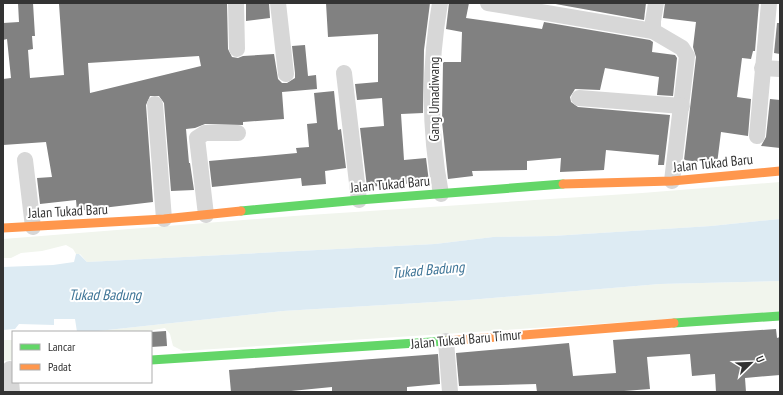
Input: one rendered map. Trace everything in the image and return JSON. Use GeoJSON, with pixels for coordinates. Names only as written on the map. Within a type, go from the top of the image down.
{"type":"FeatureCollection","features":[{"type":"Feature","properties":{"kind":"street"},"geometry":{"type":"LineString","coordinates":[[236,3],[237,49]]}},
{"type":"Feature","properties":{"kind":"street"},"geometry":{"type":"LineString","coordinates":[[278,3],[286,74]]}},
{"type":"Feature","properties":{"kind":"street","name":"Gang Umadiwang"},"geometry":{"type":"LineString","coordinates":[[440,3],[434,34],[432,77],[434,148],[441,194]]}},
{"type":"Feature","properties":{"kind":"street"},"geometry":{"type":"LineString","coordinates":[[488,3],[653,31],[682,48],[687,56],[672,181]]}},
{"type":"Feature","properties":{"kind":"street"},"geometry":{"type":"LineString","coordinates":[[653,31],[656,3]]}},
{"type":"Feature","properties":{"kind":"street"},"geometry":{"type":"LineString","coordinates":[[757,136],[769,3]]}},
{"type":"Feature","properties":{"kind":"street"},"geometry":{"type":"LineString","coordinates":[[762,68],[780,70]]}},
{"type":"Feature","properties":{"kind":"street"},"geometry":{"type":"LineString","coordinates":[[344,73],[359,200]]}},
{"type":"Feature","properties":{"kind":"street"},"geometry":{"type":"LineString","coordinates":[[579,98],[682,106]]}},
{"type":"Feature","properties":{"kind":"street"},"geometry":{"type":"LineString","coordinates":[[155,104],[164,219]]}},
{"type":"Feature","properties":{"kind":"street"},"geometry":{"type":"LineString","coordinates":[[206,215],[197,138],[204,133],[238,133]]}},
{"type":"Feature","properties":{"kind":"street"},"geometry":{"type":"LineString","coordinates":[[25,160],[33,227]]}},
{"type":"Feature","properties":{"kind":"street","name":"Jalan Tukad Baru"},"geometry":{"type":"LineString","coordinates":[[3,228],[164,219],[359,200],[563,184],[672,181],[780,171]]}},
{"type":"Feature","properties":{"kind":"street","name":"Jalan Tukad Baru Timur"},"geometry":{"type":"LineString","coordinates":[[152,360],[446,341],[626,326],[780,316]]}},
{"type":"Feature","properties":{"kind":"street"},"geometry":{"type":"LineString","coordinates":[[446,341],[450,392]]}},
{"type":"Feature","properties":{"kind":"street"},"geometry":{"type":"LineString","coordinates":[[9,369],[12,392]]}},
{"type":"Feature","properties":{"kind":"shaded area"},"geometry":{"type":"Polygon","coordinates":[[[780,182],[780,219],[711,226],[552,236],[493,237],[435,244],[87,262],[80,254],[76,254],[73,249],[66,245],[42,251],[21,253],[11,258],[3,258],[3,239],[294,216],[642,193],[780,182]]]}},
{"type":"Feature","properties":{"kind":"shaded area"},"geometry":{"type":"Polygon","coordinates":[[[780,281],[780,312],[183,351],[173,346],[170,334],[165,328],[148,331],[98,331],[283,311],[469,300],[660,284],[780,281]]]}},
{"type":"Feature","properties":{"kind":"shaded area"},"geometry":{"type":"Polygon","coordinates":[[[3,340],[12,340],[12,360],[3,361],[3,340]]]}},
{"type":"Feature","properties":{"kind":"water","name":"Tukad Badung"},"geometry":{"type":"Polygon","coordinates":[[[780,219],[780,281],[660,284],[469,300],[283,311],[98,331],[77,331],[75,319],[54,319],[54,325],[19,324],[15,329],[3,330],[3,267],[53,265],[74,262],[76,254],[79,254],[87,262],[435,244],[493,237],[552,236],[711,226],[780,219]]]}},
{"type":"Feature","properties":{"kind":"building"},"geometry":{"type":"Polygon","coordinates":[[[18,3],[33,3],[35,36],[32,36],[33,49],[28,50],[30,78],[64,75],[59,4],[227,3],[228,49],[232,57],[238,58],[243,56],[274,54],[278,79],[282,83],[287,83],[295,78],[292,46],[305,45],[308,76],[316,75],[317,89],[282,92],[284,119],[243,122],[243,125],[205,124],[195,128],[186,129],[189,163],[194,190],[171,191],[164,103],[159,96],[150,96],[146,105],[153,202],[77,211],[76,200],[40,204],[37,178],[52,177],[46,142],[3,145],[3,79],[11,78],[7,39],[3,40],[3,23],[19,22],[18,3]],[[199,56],[88,63],[90,93],[201,66],[199,56]]]}},
{"type":"Feature","properties":{"kind":"building"},"geometry":{"type":"Polygon","coordinates":[[[246,3],[269,3],[270,18],[246,21],[246,3]]]}},
{"type":"Feature","properties":{"kind":"building"},"geometry":{"type":"Polygon","coordinates":[[[326,3],[430,3],[424,50],[423,113],[401,114],[404,160],[426,158],[429,182],[367,187],[360,128],[384,126],[382,98],[357,100],[355,84],[378,82],[378,34],[328,37],[326,3]]]}},
{"type":"Feature","properties":{"kind":"building"},"geometry":{"type":"Polygon","coordinates":[[[449,3],[469,3],[466,18],[542,29],[544,22],[650,40],[653,42],[652,52],[675,55],[677,58],[673,96],[657,95],[659,77],[605,68],[600,90],[575,89],[570,97],[571,102],[578,107],[670,115],[664,165],[658,165],[659,155],[606,150],[604,170],[560,172],[561,158],[527,161],[527,170],[472,171],[473,176],[448,179],[442,122],[443,62],[461,62],[462,32],[446,29],[449,3]]]}},
{"type":"Feature","properties":{"kind":"building"},"geometry":{"type":"Polygon","coordinates":[[[550,3],[646,3],[644,20],[550,3]]]}},
{"type":"Feature","properties":{"kind":"building"},"geometry":{"type":"Polygon","coordinates":[[[665,3],[759,3],[755,51],[753,51],[751,59],[742,58],[737,97],[751,99],[748,136],[721,132],[717,164],[684,160],[696,57],[693,47],[696,22],[663,18],[665,3]]]}},
{"type":"Feature","properties":{"kind":"building"},"geometry":{"type":"Polygon","coordinates":[[[777,23],[780,23],[780,54],[774,53],[777,23]]]}},
{"type":"Feature","properties":{"kind":"building"},"geometry":{"type":"Polygon","coordinates":[[[334,91],[338,130],[341,129],[346,168],[325,171],[326,184],[302,186],[301,178],[212,187],[209,161],[297,153],[296,148],[309,147],[307,124],[317,123],[314,93],[334,91]]]}},
{"type":"Feature","properties":{"kind":"building"},"geometry":{"type":"Polygon","coordinates":[[[770,99],[780,100],[780,148],[761,146],[766,137],[770,99]]]}},
{"type":"Feature","properties":{"kind":"building"},"geometry":{"type":"Polygon","coordinates":[[[776,329],[777,338],[780,337],[780,375],[745,378],[746,392],[716,392],[715,374],[692,376],[690,354],[647,357],[650,389],[611,392],[537,392],[536,384],[459,386],[456,353],[569,343],[573,376],[616,373],[613,340],[776,329]]]}},
{"type":"Feature","properties":{"kind":"building"},"geometry":{"type":"Polygon","coordinates":[[[166,331],[167,346],[152,347],[152,332],[166,331]]]}},
{"type":"Feature","properties":{"kind":"building"},"geometry":{"type":"Polygon","coordinates":[[[438,354],[440,384],[407,387],[407,392],[332,392],[332,387],[281,392],[231,392],[229,370],[438,354]]]}},
{"type":"Feature","properties":{"kind":"traffic: fast"},"geometry":{"type":"LineString","coordinates":[[241,211],[563,184]]}},
{"type":"Feature","properties":{"kind":"traffic: fast"},"geometry":{"type":"LineString","coordinates":[[674,323],[780,316]]}},
{"type":"Feature","properties":{"kind":"traffic: fast"},"geometry":{"type":"LineString","coordinates":[[152,360],[447,341]]}},
{"type":"Feature","properties":{"kind":"traffic: slow"},"geometry":{"type":"LineString","coordinates":[[563,184],[672,181],[780,171]]}},
{"type":"Feature","properties":{"kind":"traffic: slow"},"geometry":{"type":"LineString","coordinates":[[3,228],[164,219],[241,211]]}},
{"type":"Feature","properties":{"kind":"traffic: slow"},"geometry":{"type":"LineString","coordinates":[[447,341],[674,323]]}}]}
